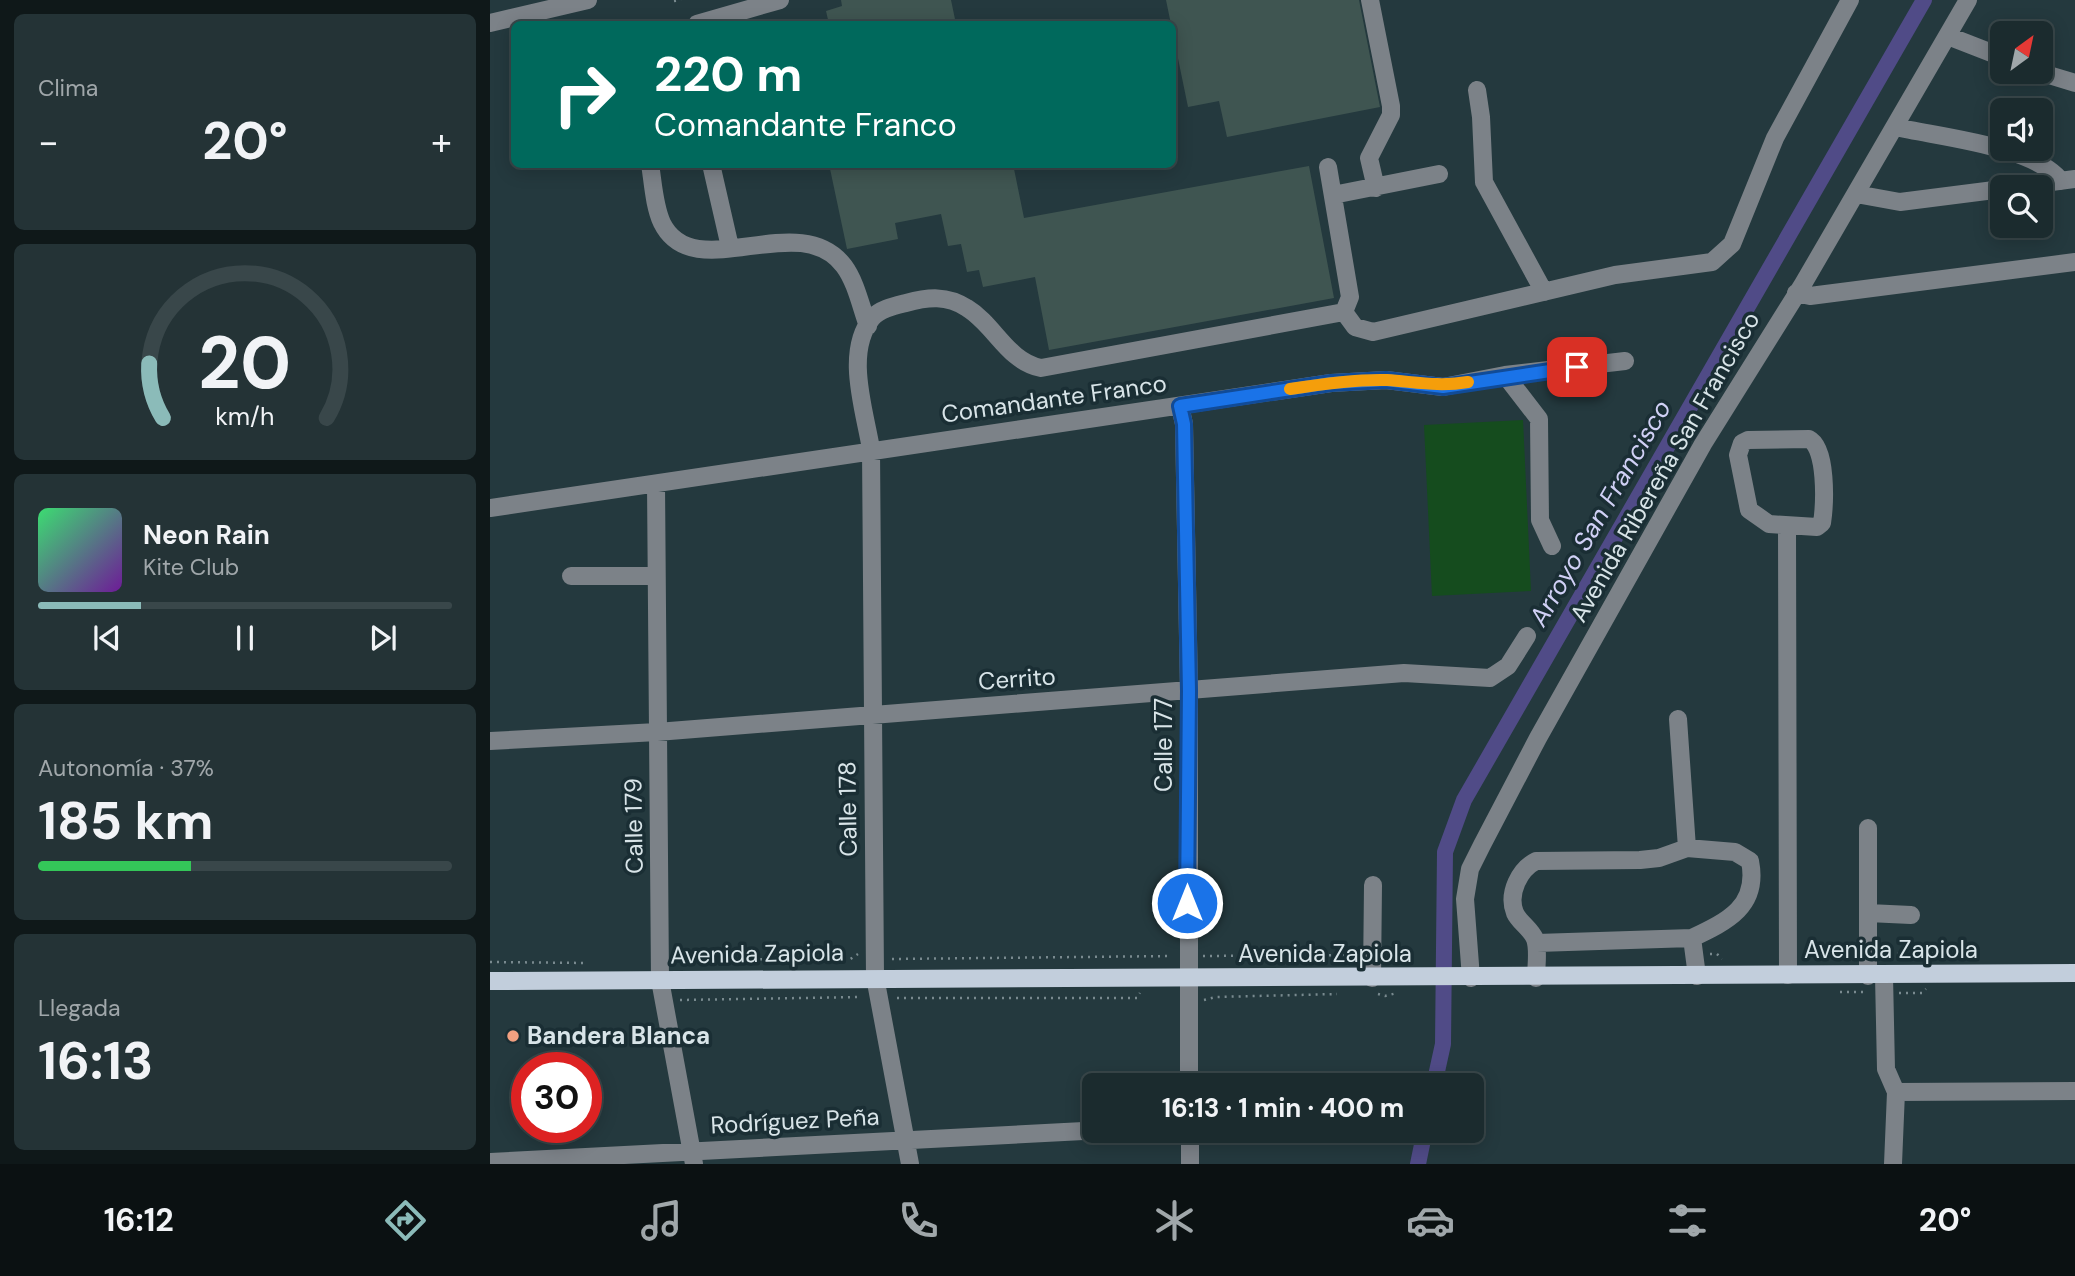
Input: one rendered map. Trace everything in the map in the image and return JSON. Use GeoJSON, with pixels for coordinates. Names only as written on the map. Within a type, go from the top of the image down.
{"type":"FeatureCollection","features":[{"type":"Feature","properties":{"kind":"main road","name":"Avenida Zapiola"},"geometry":{"type":"LineString","coordinates":[[490,981],[875,977],[1187,978],[1369,986],[1414,971],[1464,978],[2075,973]]}},
{"type":"Feature","properties":{"kind":"street"},"geometry":{"type":"LineString","coordinates":[[490,23],[520,8],[588,0]]}},
{"type":"Feature","properties":{"kind":"street"},"geometry":{"type":"LineString","coordinates":[[707,21],[780,0]]}},
{"type":"Feature","properties":{"kind":"street"},"geometry":{"type":"LineString","coordinates":[[1370,0],[1391,106],[1391,115],[1369,158],[1376,188]]}},
{"type":"Feature","properties":{"kind":"street"},"geometry":{"type":"LineString","coordinates":[[1344,312],[1354,327],[1373,332],[1615,275],[1713,262],[1732,244],[1775,138],[1850,0]]}},
{"type":"Feature","properties":{"kind":"street","name":"Avenida Ribereña San Francisco"},"geometry":{"type":"LineString","coordinates":[[1464,978],[1465,900],[1470,869],[1482,845],[1538,738],[1703,444],[1896,127],[1968,0]]}},
{"type":"Feature","properties":{"kind":"street"},"geometry":{"type":"LineString","coordinates":[[1948,36],[1990,52]]}},
{"type":"Feature","properties":{"kind":"street"},"geometry":{"type":"LineString","coordinates":[[2053,76],[2075,83]]}},
{"type":"Feature","properties":{"kind":"street"},"geometry":{"type":"LineString","coordinates":[[1477,90],[1484,182],[1544,292]]}},
{"type":"Feature","properties":{"kind":"street"},"geometry":{"type":"LineString","coordinates":[[1896,127],[1979,143],[2049,167],[2068,180]]}},
{"type":"Feature","properties":{"kind":"street"},"geometry":{"type":"LineString","coordinates":[[1328,167],[1350,297],[1344,312]]}},
{"type":"Feature","properties":{"kind":"street"},"geometry":{"type":"LineString","coordinates":[[651,168],[661,220],[668,233],[689,249],[798,243],[832,255],[851,279],[868,326],[884,309],[920,299],[952,299],[980,317],[1020,361],[1041,368],[1344,312]]}},
{"type":"Feature","properties":{"kind":"street"},"geometry":{"type":"LineString","coordinates":[[712,168],[730,247]]}},
{"type":"Feature","properties":{"kind":"street"},"geometry":{"type":"LineString","coordinates":[[1333,195],[1439,174]]}},
{"type":"Feature","properties":{"kind":"street"},"geometry":{"type":"LineString","coordinates":[[1856,194],[1900,202],[1990,191]]}},
{"type":"Feature","properties":{"kind":"street"},"geometry":{"type":"LineString","coordinates":[[1796,293],[1810,296],[2075,262]]}},
{"type":"Feature","properties":{"kind":"street","name":"Calle 178"},"geometry":{"type":"LineString","coordinates":[[868,326],[861,342],[858,370],[871,449],[875,977],[910,1164]]}},
{"type":"Feature","properties":{"kind":"street","name":"Comandante Franco"},"geometry":{"type":"LineString","coordinates":[[490,508],[871,449],[1331,383],[1386,380],[1443,387],[1505,375],[1625,361]]}},
{"type":"Feature","properties":{"kind":"street"},"geometry":{"type":"LineString","coordinates":[[1505,375],[1539,419],[1540,520],[1552,546]]}},
{"type":"Feature","properties":{"kind":"street","name":"Calle 177"},"geometry":{"type":"LineString","coordinates":[[1180,406],[1184,424],[1189,691],[1189,1073]]}},
{"type":"Feature","properties":{"kind":"street"},"geometry":{"type":"LineString","coordinates":[[1809,439],[1819,447],[1822,523],[1817,527],[1787,527],[1769,524],[1749,510],[1738,456],[1742,443],[1748,440],[1809,439]]}},
{"type":"Feature","properties":{"kind":"street","name":"Calle 179"},"geometry":{"type":"LineString","coordinates":[[656,484],[660,980],[692,1158]]}},
{"type":"Feature","properties":{"kind":"street"},"geometry":{"type":"LineString","coordinates":[[1787,527],[1788,975]]}},
{"type":"Feature","properties":{"kind":"street"},"geometry":{"type":"LineString","coordinates":[[571,576],[656,576]]}},
{"type":"Feature","properties":{"kind":"street","name":"Cerrito"},"geometry":{"type":"LineString","coordinates":[[490,741],[657,732],[1404,673],[1490,678],[1508,666],[1527,636]]}},
{"type":"Feature","properties":{"kind":"street"},"geometry":{"type":"LineString","coordinates":[[1678,719],[1687,848]]}},
{"type":"Feature","properties":{"kind":"street"},"geometry":{"type":"LineString","coordinates":[[1868,828],[1868,913],[1886,1069],[1896,1092],[1893,1164]]}},
{"type":"Feature","properties":{"kind":"street"},"geometry":{"type":"LineString","coordinates":[[1536,943],[1692,938],[1721,924],[1735,912],[1751,891],[1753,877],[1750,861],[1745,856],[1687,848],[1669,855],[1640,860],[1536,861],[1528,865],[1517,881],[1514,906],[1515,914],[1536,943],[1536,978]]}},
{"type":"Feature","properties":{"kind":"street"},"geometry":{"type":"LineString","coordinates":[[1369,986],[1373,955],[1373,885]]}},
{"type":"Feature","properties":{"kind":"street"},"geometry":{"type":"LineString","coordinates":[[1868,913],[1911,915]]}},
{"type":"Feature","properties":{"kind":"street"},"geometry":{"type":"LineString","coordinates":[[1692,938],[1697,976]]}},
{"type":"Feature","properties":{"kind":"street"},"geometry":{"type":"LineString","coordinates":[[1896,1092],[2075,1091]]}},
{"type":"Feature","properties":{"kind":"street","name":"Rodríguez Peña"},"geometry":{"type":"LineString","coordinates":[[490,1162],[692,1158],[905,1140],[1082,1131]]}},
{"type":"Feature","properties":{"kind":"street"},"geometry":{"type":"LineString","coordinates":[[1190,1143],[1190,1164]]}},
{"type":"Feature","properties":{"kind":"path"},"geometry":{"type":"LineString","coordinates":[[674,1],[681,0]]}},
{"type":"Feature","properties":{"kind":"path"},"geometry":{"type":"LineString","coordinates":[[723,968],[723,959],[849,960],[857,954],[894,959],[1405,954],[1406,964],[1414,971]]}},
{"type":"Feature","properties":{"kind":"path"},"geometry":{"type":"LineString","coordinates":[[490,962],[597,963]]}},
{"type":"Feature","properties":{"kind":"path"},"geometry":{"type":"LineString","coordinates":[[1369,986],[1397,996],[1399,988]]}},
{"type":"Feature","properties":{"kind":"path"},"geometry":{"type":"LineString","coordinates":[[663,1003],[682,999],[1137,998],[1141,992]]}},
{"type":"Feature","properties":{"kind":"path"},"geometry":{"type":"LineString","coordinates":[[1187,1001],[1216,997],[1339,994]]}},
{"type":"Feature","properties":{"kind":"green space"},"geometry":{"type":"Polygon","coordinates":[[[1523,420],[1531,591],[1432,596],[1424,425],[1523,420]]]}},
{"type":"Feature","properties":{"kind":"building"},"geometry":{"type":"Polygon","coordinates":[[[841,0],[951,0],[955,21],[828,21],[826,11],[842,6],[841,0]]]}},
{"type":"Feature","properties":{"kind":"building"},"geometry":{"type":"Polygon","coordinates":[[[1166,0],[1359,0],[1380,107],[1227,137],[1219,101],[1188,107],[1176,49],[1176,21],[1170,21],[1166,0]]]}},
{"type":"Feature","properties":{"kind":"building"},"geometry":{"type":"Polygon","coordinates":[[[1309,166],[1334,298],[1049,350],[1035,277],[983,287],[979,270],[967,272],[961,244],[948,246],[941,214],[895,223],[898,239],[847,249],[830,168],[1014,168],[1024,218],[1309,166]]]}},
{"type":"Feature","properties":{"kind":"waterway","name":"Arroyo San Francisco"},"geometry":{"type":"LineString","coordinates":[[1437,1073],[1443,1044],[1445,852],[1464,800],[1924,0]]}},
{"type":"Feature","properties":{"kind":"waterway","name":"Arroyo San Francisco"},"geometry":{"type":"LineString","coordinates":[[1418,1164],[1422,1143]]}},
{"type":"Feature","properties":{"kind":"slow traffic"},"geometry":{"type":"LineString","coordinates":[[1290,389],[1331,383],[1386,380],[1443,387],[1468,382]]}},
{"type":"Feature","properties":{"kind":"place","name":"Bandera Blanca"},"geometry":{"type":"Point","coordinates":[513,1036]}},
{"type":"Feature","properties":{"kind":"route"},"geometry":{"type":"LineString","coordinates":[[1187,903],[1189,691],[1184,424],[1180,406],[1331,383],[1386,380],[1443,387],[1505,375],[1577,367]]}}]}
